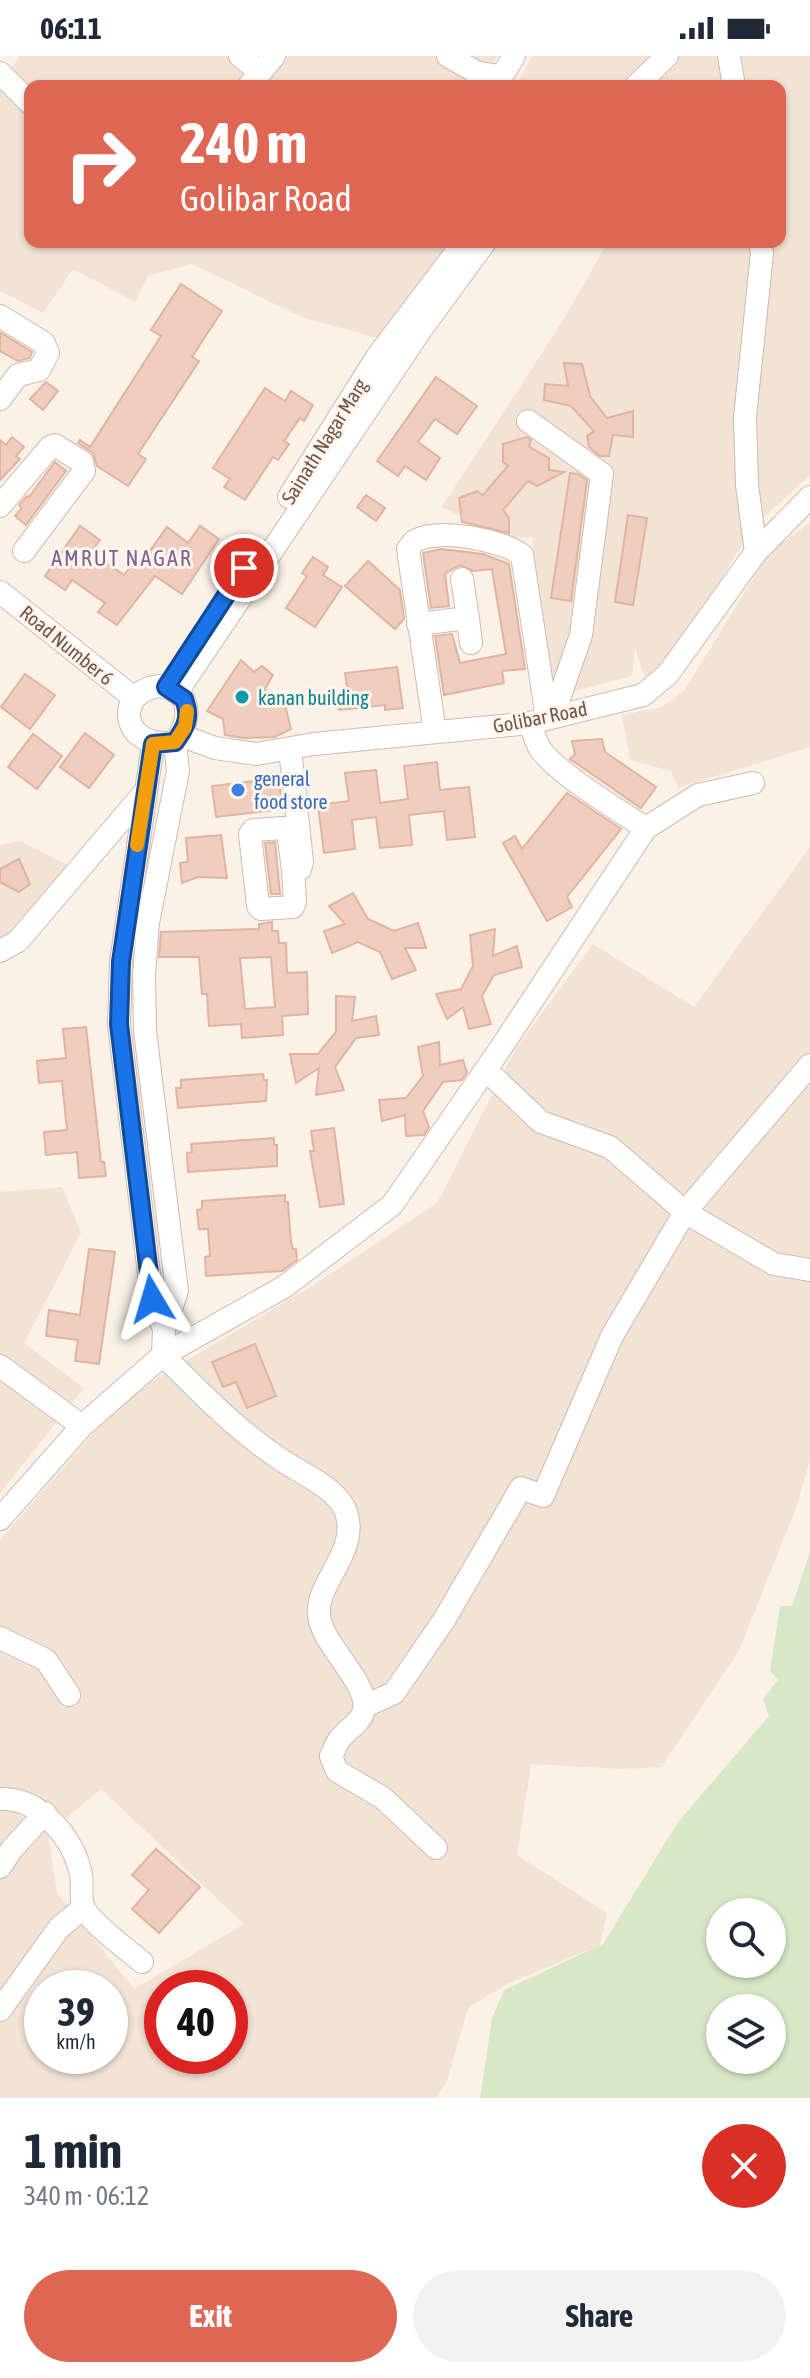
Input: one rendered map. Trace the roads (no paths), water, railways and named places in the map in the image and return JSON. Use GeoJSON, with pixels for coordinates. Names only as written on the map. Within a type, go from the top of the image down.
{"type":"FeatureCollection","features":[{"type":"Feature","properties":{"kind":"street"},"geometry":{"type":"LineString","coordinates":[[0,66],[7,56]]}},
{"type":"Feature","properties":{"kind":"street"},"geometry":{"type":"LineString","coordinates":[[240,56],[261,71]]}},
{"type":"Feature","properties":{"kind":"street"},"geometry":{"type":"LineString","coordinates":[[448,56],[476,72],[497,76],[505,71],[514,56]]}},
{"type":"Feature","properties":{"kind":"street"},"geometry":{"type":"LineString","coordinates":[[642,80],[667,56]]}},
{"type":"Feature","properties":{"kind":"street"},"geometry":{"type":"LineString","coordinates":[[729,56],[733,80]]}},
{"type":"Feature","properties":{"kind":"street"},"geometry":{"type":"LineString","coordinates":[[0,73],[24,97]]}},
{"type":"Feature","properties":{"kind":"street","name":"Sainath Nagar Marg"},"geometry":{"type":"LineString","coordinates":[[172,690],[377,357],[412,325],[460,248]]}},
{"type":"Feature","properties":{"kind":"street"},"geometry":{"type":"LineString","coordinates":[[412,325],[480,248]]}},
{"type":"Feature","properties":{"kind":"street"},"geometry":{"type":"LineString","coordinates":[[756,552],[747,485],[745,417],[761,248]]}},
{"type":"Feature","properties":{"kind":"street"},"geometry":{"type":"LineString","coordinates":[[0,316],[44,343],[48,353],[39,370],[9,369],[0,397]]}},
{"type":"Feature","properties":{"kind":"street"},"geometry":{"type":"LineString","coordinates":[[528,421],[602,474],[581,635],[543,719],[538,746],[610,805],[646,828]]}},
{"type":"Feature","properties":{"kind":"street"},"geometry":{"type":"LineString","coordinates":[[0,506],[50,447],[55,445],[82,462],[84,471],[24,551]]}},
{"type":"Feature","properties":{"kind":"street","name":"Golibar Road"},"geometry":{"type":"LineString","coordinates":[[169,740],[256,754],[543,719],[643,695],[668,674],[756,552],[810,497]]}},
{"type":"Feature","properties":{"kind":"street"},"geometry":{"type":"LineString","coordinates":[[435,732],[408,549],[417,539],[471,536],[513,548],[522,555],[543,719]]}},
{"type":"Feature","properties":{"kind":"street"},"geometry":{"type":"LineString","coordinates":[[462,579],[471,643]]}},
{"type":"Feature","properties":{"kind":"street","name":"Road Number 6"},"geometry":{"type":"LineString","coordinates":[[0,592],[134,698]]}},
{"type":"Feature","properties":{"kind":"street"},"geometry":{"type":"LineString","coordinates":[[418,624],[468,618]]}},
{"type":"Feature","properties":{"kind":"street"},"geometry":{"type":"LineString","coordinates":[[164,1329],[152,1299],[143,1232],[119,1024],[120,972],[145,793],[169,740],[188,718],[184,699],[172,690],[149,687],[134,698],[129,717],[131,726],[137,734],[169,740]]}},
{"type":"Feature","properties":{"kind":"street"},"geometry":{"type":"LineString","coordinates":[[169,740],[178,771],[148,923],[144,974],[145,1031],[177,1291],[164,1329],[163,1355],[253,1441],[323,1483],[346,1511],[347,1536],[342,1559],[323,1594],[319,1615],[328,1640],[362,1691],[365,1706],[362,1716],[338,1741],[331,1756],[337,1771],[383,1798],[436,1848]]}},
{"type":"Feature","properties":{"kind":"street"},"geometry":{"type":"LineString","coordinates":[[290,749],[302,862],[300,869],[293,870]]}},
{"type":"Feature","properties":{"kind":"street"},"geometry":{"type":"LineString","coordinates":[[0,1519],[82,1426],[163,1355],[284,1287],[392,1205],[486,1070],[646,828],[698,795],[753,783]]}},
{"type":"Feature","properties":{"kind":"street"},"geometry":{"type":"LineString","coordinates":[[0,951],[18,941],[145,793]]}},
{"type":"Feature","properties":{"kind":"street"},"geometry":{"type":"LineString","coordinates":[[138,836],[163,838]]}},
{"type":"Feature","properties":{"kind":"street"},"geometry":{"type":"LineString","coordinates":[[120,972],[144,974]]}},
{"type":"Feature","properties":{"kind":"street"},"geometry":{"type":"LineString","coordinates":[[365,1706],[394,1693],[444,1620],[521,1488],[543,1496],[612,1336],[685,1212],[810,1065]]}},
{"type":"Feature","properties":{"kind":"street"},"geometry":{"type":"LineString","coordinates":[[486,1070],[541,1122],[610,1147],[685,1212],[774,1264],[810,1270]]}},
{"type":"Feature","properties":{"kind":"street"},"geometry":{"type":"LineString","coordinates":[[133,1133],[158,1131]]}},
{"type":"Feature","properties":{"kind":"street"},"geometry":{"type":"LineString","coordinates":[[143,1232],[170,1231]]}},
{"type":"Feature","properties":{"kind":"street"},"geometry":{"type":"LineString","coordinates":[[0,1366],[82,1426]]}},
{"type":"Feature","properties":{"kind":"street"},"geometry":{"type":"LineString","coordinates":[[0,1638],[46,1660],[69,1695]]}},
{"type":"Feature","properties":{"kind":"street"},"geometry":{"type":"LineString","coordinates":[[0,1799],[11,1799],[45,1813],[71,1846],[81,1874],[83,1908],[142,1962]]}},
{"type":"Feature","properties":{"kind":"street"},"geometry":{"type":"LineString","coordinates":[[0,1867],[45,1813]]}},
{"type":"Feature","properties":{"kind":"street"},"geometry":{"type":"LineString","coordinates":[[0,2010],[59,1928],[83,1908]]}},
{"type":"Feature","properties":{"kind":"place","name":"kanan building"},"geometry":{"type":"Point","coordinates":[242,697]}},
{"type":"Feature","properties":{"kind":"place","name":"general food store"},"geometry":{"type":"Point","coordinates":[238,790]}},
{"type":"Feature","properties":{"kind":"district","name":"AMRUT NAGAR"},"geometry":{"type":"Point","coordinates":[122,558]}}]}
